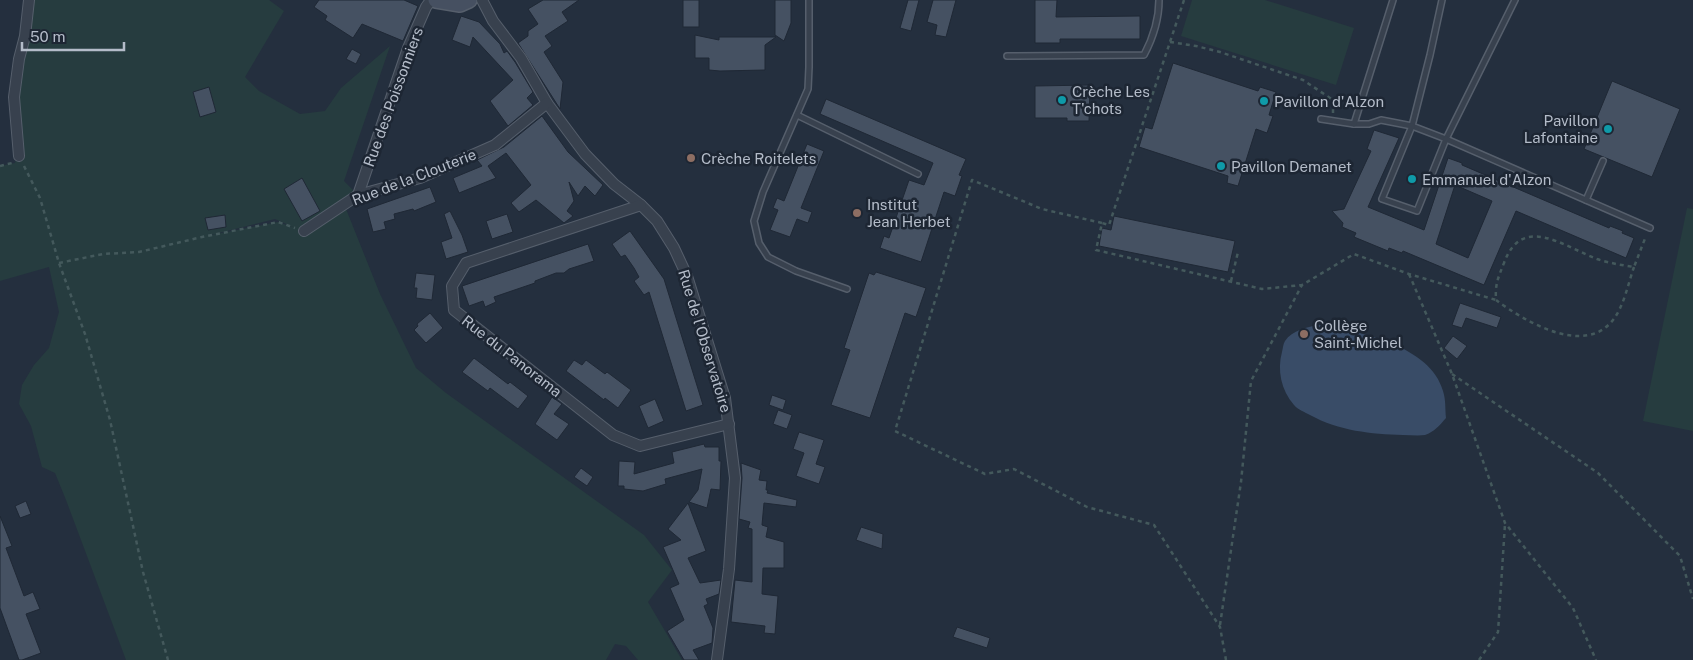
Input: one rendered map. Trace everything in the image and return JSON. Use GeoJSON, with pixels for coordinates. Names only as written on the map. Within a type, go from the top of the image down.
{"type":"FeatureCollection","features":[{"type":"Feature","properties":{"kind":"main road"},"geometry":{"type":"LineString","coordinates":[[436,0],[460,4],[469,0]]}},
{"type":"Feature","properties":{"kind":"street"},"geometry":{"type":"LineString","coordinates":[[19,156],[14,96],[19,59],[25,36],[29,0]]}},
{"type":"Feature","properties":{"kind":"street","name":"Rue des Poissonniers"},"geometry":{"type":"LineString","coordinates":[[358,195],[408,48],[431,0]]}},
{"type":"Feature","properties":{"kind":"street","name":"Rue de l'Observatoire"},"geometry":{"type":"LineString","coordinates":[[482,0],[493,21],[521,58],[547,103],[585,154],[614,184],[641,205],[657,222],[674,248],[687,276],[725,398],[735,478],[728,570],[717,660]]}},
{"type":"Feature","properties":{"kind":"street","name":"Rue de la Clouterie"},"geometry":{"type":"LineString","coordinates":[[304,230],[358,195],[420,178],[495,145],[547,103]]}},
{"type":"Feature","properties":{"kind":"street","name":"Rue du Panorama"},"geometry":{"type":"LineString","coordinates":[[641,205],[466,263],[452,286],[454,310],[613,435],[640,446],[729,424]]}},
{"type":"Feature","properties":{"kind":"lane"},"geometry":{"type":"LineString","coordinates":[[810,0],[810,67],[808,89],[763,192],[754,221],[759,243],[768,257],[796,271],[846,289]]}},
{"type":"Feature","properties":{"kind":"lane"},"geometry":{"type":"LineString","coordinates":[[1007,56],[1144,55],[1150,43],[1159,14],[1159,0]]}},
{"type":"Feature","properties":{"kind":"lane"},"geometry":{"type":"LineString","coordinates":[[1354,124],[1393,0]]}},
{"type":"Feature","properties":{"kind":"lane"},"geometry":{"type":"LineString","coordinates":[[1442,0],[1412,126],[1382,199],[1417,211],[1446,139],[1515,0]]}},
{"type":"Feature","properties":{"kind":"lane"},"geometry":{"type":"LineString","coordinates":[[797,115],[918,174]]}},
{"type":"Feature","properties":{"kind":"lane"},"geometry":{"type":"LineString","coordinates":[[1321,119],[1354,124],[1369,124],[1381,120],[1412,126],[1650,228]]}},
{"type":"Feature","properties":{"kind":"lane"},"geometry":{"type":"LineString","coordinates":[[1586,200],[1603,161]]}},
{"type":"Feature","properties":{"kind":"path"},"geometry":{"type":"LineString","coordinates":[[1184,0],[1109,225],[1042,208],[972,180],[895,431],[985,474],[1014,469],[1087,508],[1154,525],[1220,627]]}},
{"type":"Feature","properties":{"kind":"path"},"geometry":{"type":"LineString","coordinates":[[1170,42],[1220,52],[1303,80],[1333,100],[1333,121]]}},
{"type":"Feature","properties":{"kind":"path"},"geometry":{"type":"LineString","coordinates":[[19,156],[40,198],[59,263],[85,334],[110,420],[143,572],[168,660]]}},
{"type":"Feature","properties":{"kind":"path"},"geometry":{"type":"LineString","coordinates":[[59,263],[103,254],[139,252],[278,222],[304,230]]}},
{"type":"Feature","properties":{"kind":"path"},"geometry":{"type":"LineString","coordinates":[[1102,223],[1096,250],[1262,289],[1302,285],[1354,254],[1409,274],[1496,300],[1515,314],[1548,330],[1580,337],[1598,333],[1613,320],[1624,298],[1650,228]]}},
{"type":"Feature","properties":{"kind":"path"},"geometry":{"type":"LineString","coordinates":[[1496,300],[1495,286],[1507,255],[1518,242],[1526,237],[1548,238],[1595,258],[1634,267]]}},
{"type":"Feature","properties":{"kind":"path"},"geometry":{"type":"LineString","coordinates":[[1231,281],[1238,252]]}},
{"type":"Feature","properties":{"kind":"path"},"geometry":{"type":"LineString","coordinates":[[1409,274],[1452,374],[1505,523],[1573,608],[1596,660]]}},
{"type":"Feature","properties":{"kind":"path"},"geometry":{"type":"LineString","coordinates":[[1226,660],[1220,627],[1241,482],[1251,381],[1302,285]]}},
{"type":"Feature","properties":{"kind":"path"},"geometry":{"type":"LineString","coordinates":[[1452,374],[1598,474],[1680,556],[1693,599]]}},
{"type":"Feature","properties":{"kind":"path"},"geometry":{"type":"LineString","coordinates":[[1479,660],[1498,632],[1505,523]]}},
{"type":"Feature","properties":{"kind":"green space"},"geometry":{"type":"Polygon","coordinates":[[[30,0],[269,0],[284,11],[245,77],[259,91],[300,114],[325,111],[341,88],[390,46],[344,181],[358,195],[344,204],[380,294],[416,368],[446,393],[644,535],[672,570],[648,602],[682,660],[638,660],[626,646],[615,644],[606,660],[126,660],[55,473],[42,467],[31,426],[19,404],[22,385],[34,365],[49,348],[59,312],[49,267],[0,281],[0,166],[15,163],[18,150],[16,114],[30,0]],[[275,219],[211,235],[278,222],[293,227],[275,219]]]}},
{"type":"Feature","properties":{"kind":"green space"},"geometry":{"type":"Polygon","coordinates":[[[1192,0],[1265,0],[1354,28],[1336,85],[1181,36],[1192,0]]]}},
{"type":"Feature","properties":{"kind":"green space"},"geometry":{"type":"Polygon","coordinates":[[[1687,208],[1693,209],[1693,431],[1643,421],[1687,208]]]}},
{"type":"Feature","properties":{"kind":"water"},"geometry":{"type":"Polygon","coordinates":[[[1319,325],[1373,337],[1392,343],[1409,352],[1436,375],[1443,391],[1446,418],[1439,426],[1425,435],[1391,435],[1332,425],[1297,408],[1286,393],[1281,380],[1280,366],[1283,345],[1292,334],[1305,328],[1319,325]]]}},
{"type":"Feature","properties":{"kind":"building"},"geometry":{"type":"Polygon","coordinates":[[[319,0],[404,0],[418,6],[403,41],[362,24],[353,38],[325,20],[327,16],[314,7],[319,0]]]}},
{"type":"Feature","properties":{"kind":"building"},"geometry":{"type":"Polygon","coordinates":[[[543,0],[579,0],[562,12],[568,21],[545,36],[552,46],[544,52],[563,82],[560,109],[518,43],[528,36],[528,31],[538,24],[528,9],[543,0]]]}},
{"type":"Feature","properties":{"kind":"building"},"geometry":{"type":"Polygon","coordinates":[[[683,0],[699,0],[699,27],[683,27],[683,0]]]}},
{"type":"Feature","properties":{"kind":"building"},"geometry":{"type":"Polygon","coordinates":[[[775,0],[791,0],[791,23],[784,41],[775,35],[775,0]]]}},
{"type":"Feature","properties":{"kind":"building"},"geometry":{"type":"Polygon","coordinates":[[[908,0],[919,0],[911,31],[900,28],[908,0]]]}},
{"type":"Feature","properties":{"kind":"building"},"geometry":{"type":"Polygon","coordinates":[[[933,0],[956,0],[946,37],[935,35],[937,25],[927,22],[933,0]]]}},
{"type":"Feature","properties":{"kind":"building"},"geometry":{"type":"Polygon","coordinates":[[[1035,0],[1057,0],[1056,17],[1140,16],[1140,39],[1060,39],[1060,43],[1035,43],[1035,0]]]}},
{"type":"Feature","properties":{"kind":"building"},"geometry":{"type":"Polygon","coordinates":[[[461,16],[479,22],[500,44],[504,53],[507,51],[533,92],[527,98],[533,105],[508,126],[490,101],[513,80],[473,37],[470,47],[452,40],[461,16]]]}},
{"type":"Feature","properties":{"kind":"building"},"geometry":{"type":"Polygon","coordinates":[[[695,35],[719,40],[719,37],[776,37],[765,45],[765,70],[720,71],[709,70],[709,58],[695,58],[695,35]]]}},
{"type":"Feature","properties":{"kind":"building"},"geometry":{"type":"Polygon","coordinates":[[[352,49],[361,54],[356,64],[346,59],[352,49]]]}},
{"type":"Feature","properties":{"kind":"building"},"geometry":{"type":"Polygon","coordinates":[[[1173,63],[1258,91],[1260,87],[1276,92],[1269,115],[1273,116],[1267,133],[1256,129],[1238,186],[1227,183],[1228,176],[1139,147],[1145,127],[1152,129],[1173,63]]]}},
{"type":"Feature","properties":{"kind":"building","name":"Pavillon Lafontaine"},"geometry":{"type":"Polygon","coordinates":[[[1612,81],[1680,109],[1652,177],[1584,149],[1612,81]]]}},
{"type":"Feature","properties":{"kind":"building","name":"Crèche Les T'chots"},"geometry":{"type":"Polygon","coordinates":[[[1090,85],[1089,121],[1067,121],[1067,118],[1035,118],[1035,86],[1090,85]]]}},
{"type":"Feature","properties":{"kind":"building"},"geometry":{"type":"Polygon","coordinates":[[[209,87],[216,112],[200,117],[193,92],[209,87]]]}},
{"type":"Feature","properties":{"kind":"building"},"geometry":{"type":"Polygon","coordinates":[[[826,99],[966,159],[959,175],[962,176],[955,196],[944,192],[921,262],[880,248],[884,236],[889,238],[909,180],[924,185],[933,163],[820,114],[826,99]]]}},
{"type":"Feature","properties":{"kind":"building"},"geometry":{"type":"Polygon","coordinates":[[[542,116],[568,152],[603,185],[595,196],[585,186],[578,196],[569,182],[574,201],[567,211],[573,216],[564,223],[536,200],[519,212],[511,203],[531,185],[506,153],[488,166],[496,178],[459,193],[453,178],[482,166],[477,160],[504,147],[542,116]]]}},
{"type":"Feature","properties":{"kind":"building"},"geometry":{"type":"Polygon","coordinates":[[[1374,130],[1399,138],[1368,207],[1424,230],[1448,158],[1609,228],[1610,226],[1623,231],[1622,233],[1634,238],[1626,258],[1516,211],[1484,285],[1403,251],[1402,253],[1389,248],[1388,251],[1354,237],[1356,233],[1342,227],[1343,223],[1332,211],[1344,209],[1371,151],[1367,149],[1374,130]],[[1455,185],[1436,244],[1468,258],[1492,201],[1455,185]]]}},
{"type":"Feature","properties":{"kind":"building"},"geometry":{"type":"Polygon","coordinates":[[[807,144],[824,151],[801,208],[812,212],[808,223],[797,219],[790,237],[770,230],[778,210],[773,208],[777,198],[784,201],[807,144]]]}},
{"type":"Feature","properties":{"kind":"building"},"geometry":{"type":"Polygon","coordinates":[[[302,178],[320,211],[302,221],[284,189],[302,178]]]}},
{"type":"Feature","properties":{"kind":"building"},"geometry":{"type":"Polygon","coordinates":[[[430,187],[436,202],[414,211],[413,209],[394,214],[395,219],[384,222],[386,229],[373,232],[367,209],[430,187]]]}},
{"type":"Feature","properties":{"kind":"building"},"geometry":{"type":"Polygon","coordinates":[[[450,211],[468,252],[446,259],[441,242],[452,238],[444,214],[450,211]]]}},
{"type":"Feature","properties":{"kind":"building"},"geometry":{"type":"Polygon","coordinates":[[[507,214],[513,232],[492,239],[486,221],[507,214]]]}},
{"type":"Feature","properties":{"kind":"building"},"geometry":{"type":"Polygon","coordinates":[[[225,215],[226,227],[208,230],[205,218],[225,215]]]}},
{"type":"Feature","properties":{"kind":"building"},"geometry":{"type":"Polygon","coordinates":[[[1114,216],[1235,241],[1228,272],[1099,246],[1102,228],[1111,230],[1114,216]]]}},
{"type":"Feature","properties":{"kind":"building"},"geometry":{"type":"Polygon","coordinates":[[[630,231],[664,279],[703,405],[686,411],[649,292],[644,295],[634,281],[639,277],[634,268],[625,255],[621,257],[612,244],[630,231]]]}},
{"type":"Feature","properties":{"kind":"building"},"geometry":{"type":"Polygon","coordinates":[[[588,244],[594,261],[569,269],[564,273],[556,273],[535,281],[535,283],[494,297],[496,302],[485,307],[483,301],[469,306],[462,286],[588,244]]]}},
{"type":"Feature","properties":{"kind":"building"},"geometry":{"type":"Polygon","coordinates":[[[876,272],[926,288],[916,317],[905,313],[870,418],[831,405],[850,350],[844,348],[869,273],[874,275],[876,272]]]}},
{"type":"Feature","properties":{"kind":"building"},"geometry":{"type":"Polygon","coordinates":[[[416,273],[435,275],[432,300],[416,298],[417,288],[414,288],[416,273]]]}},
{"type":"Feature","properties":{"kind":"building"},"geometry":{"type":"Polygon","coordinates":[[[1460,303],[1501,317],[1497,328],[1466,318],[1462,328],[1452,325],[1460,303]]]}},
{"type":"Feature","properties":{"kind":"building"},"geometry":{"type":"Polygon","coordinates":[[[430,313],[443,328],[426,343],[414,330],[418,326],[417,324],[430,313]]]}},
{"type":"Feature","properties":{"kind":"building"},"geometry":{"type":"Polygon","coordinates":[[[1453,336],[1467,346],[1457,359],[1444,348],[1453,336]]]}},
{"type":"Feature","properties":{"kind":"building"},"geometry":{"type":"Polygon","coordinates":[[[474,358],[508,384],[510,382],[528,396],[518,409],[490,388],[488,391],[462,372],[474,358]]]}},
{"type":"Feature","properties":{"kind":"building"},"geometry":{"type":"Polygon","coordinates":[[[574,360],[582,365],[586,360],[605,374],[607,372],[631,390],[618,408],[605,398],[604,400],[566,371],[574,360]]]}},
{"type":"Feature","properties":{"kind":"building"},"geometry":{"type":"Polygon","coordinates":[[[772,395],[786,400],[783,410],[769,405],[772,395]]]}},
{"type":"Feature","properties":{"kind":"building"},"geometry":{"type":"Polygon","coordinates":[[[552,397],[562,404],[554,414],[569,424],[557,440],[535,424],[552,397]]]}},
{"type":"Feature","properties":{"kind":"building"},"geometry":{"type":"Polygon","coordinates":[[[655,399],[664,421],[648,428],[639,406],[655,399]]]}},
{"type":"Feature","properties":{"kind":"building"},"geometry":{"type":"Polygon","coordinates":[[[778,410],[792,415],[787,429],[773,424],[778,410]]]}},
{"type":"Feature","properties":{"kind":"building"},"geometry":{"type":"Polygon","coordinates":[[[799,432],[824,440],[816,464],[825,467],[819,484],[796,476],[804,453],[793,449],[799,432]]]}},
{"type":"Feature","properties":{"kind":"building"},"geometry":{"type":"Polygon","coordinates":[[[704,444],[705,447],[719,447],[719,461],[721,461],[720,490],[711,489],[707,508],[689,502],[698,490],[702,469],[665,479],[666,484],[643,491],[624,489],[624,486],[618,486],[619,461],[635,462],[634,474],[674,463],[672,452],[704,444]]]}},
{"type":"Feature","properties":{"kind":"building"},"geometry":{"type":"Polygon","coordinates":[[[741,463],[761,470],[759,480],[767,481],[767,493],[797,500],[796,507],[764,503],[762,525],[768,527],[766,537],[784,542],[784,568],[763,568],[762,594],[778,596],[775,634],[764,633],[765,626],[731,622],[735,580],[752,582],[752,529],[748,528],[750,522],[739,519],[742,478],[741,463]]]}},
{"type":"Feature","properties":{"kind":"building"},"geometry":{"type":"Polygon","coordinates":[[[581,468],[593,477],[587,486],[574,477],[581,468]]]}},
{"type":"Feature","properties":{"kind":"building"},"geometry":{"type":"Polygon","coordinates":[[[26,501],[31,514],[20,518],[15,506],[26,501]]]}},
{"type":"Feature","properties":{"kind":"building"},"geometry":{"type":"Polygon","coordinates":[[[688,503],[706,551],[688,558],[700,583],[721,580],[719,594],[706,599],[708,604],[704,606],[713,628],[712,643],[693,650],[699,660],[684,660],[667,631],[684,620],[670,588],[679,584],[663,547],[681,540],[668,529],[688,503]]]}},
{"type":"Feature","properties":{"kind":"building"},"geometry":{"type":"Polygon","coordinates":[[[0,516],[12,546],[6,548],[24,596],[33,592],[40,609],[26,614],[41,653],[22,660],[19,660],[0,608],[0,516]]]}},
{"type":"Feature","properties":{"kind":"building"},"geometry":{"type":"Polygon","coordinates":[[[861,527],[883,534],[882,549],[856,540],[861,527]]]}},
{"type":"Feature","properties":{"kind":"building"},"geometry":{"type":"Polygon","coordinates":[[[957,627],[990,638],[987,648],[953,637],[957,627]]]}},
{"type":"Feature","properties":{"kind":"place","name":"Crèche Les T'chots"},"geometry":{"type":"Point","coordinates":[1062,100]}},
{"type":"Feature","properties":{"kind":"place","name":"Pavillon d'Alzon"},"geometry":{"type":"Point","coordinates":[1264,101]}},
{"type":"Feature","properties":{"kind":"place","name":"Pavillon Lafontaine"},"geometry":{"type":"Point","coordinates":[1608,129]}},
{"type":"Feature","properties":{"kind":"place","name":"Crèche Roitelets"},"geometry":{"type":"Point","coordinates":[691,158]}},
{"type":"Feature","properties":{"kind":"place","name":"Pavillon Demanet"},"geometry":{"type":"Point","coordinates":[1221,166]}},
{"type":"Feature","properties":{"kind":"place","name":"Emmanuel d'Alzon"},"geometry":{"type":"Point","coordinates":[1412,179]}},
{"type":"Feature","properties":{"kind":"place","name":"Institut Jean Herbet"},"geometry":{"type":"Point","coordinates":[857,213]}},
{"type":"Feature","properties":{"kind":"place","name":"Collège Saint-Michel"},"geometry":{"type":"Point","coordinates":[1304,334]}}]}
